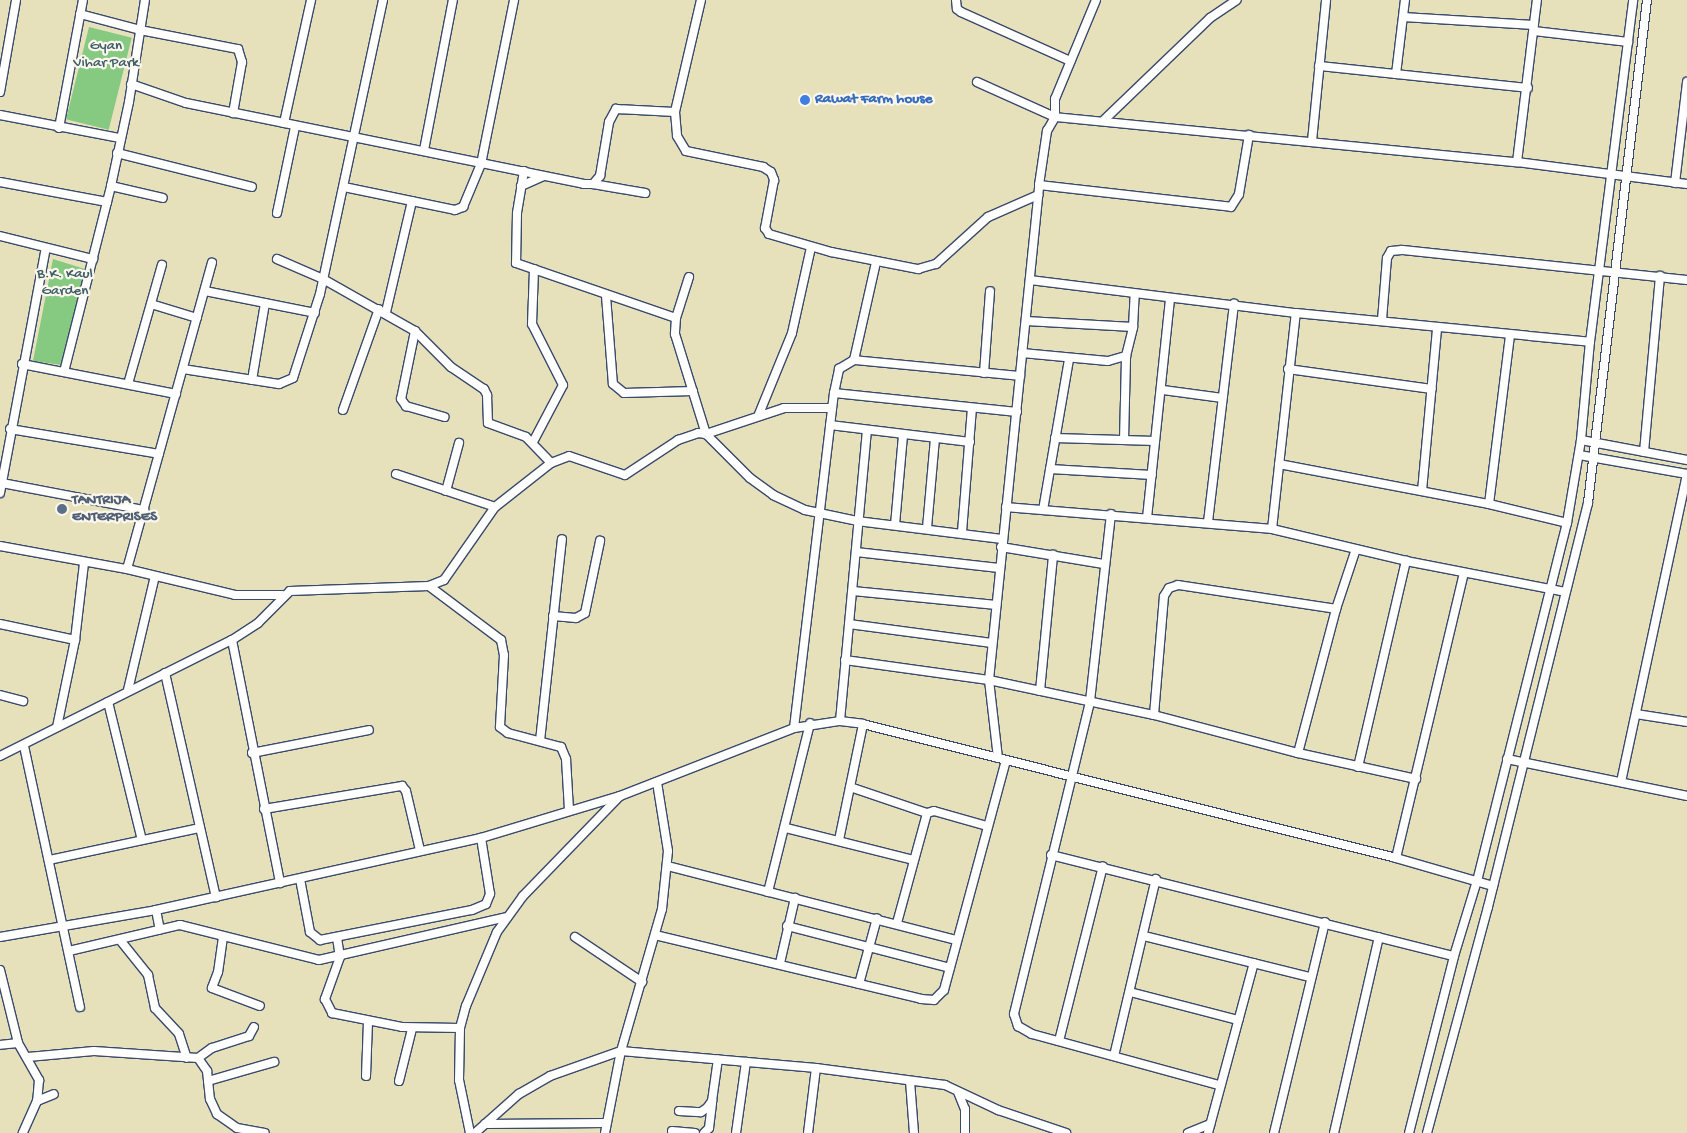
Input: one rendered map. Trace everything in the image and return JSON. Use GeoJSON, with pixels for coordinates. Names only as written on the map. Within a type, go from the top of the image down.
{"type":"FeatureCollection","features":[{"type":"Feature","properties":{"kind":"street"},"geometry":{"type":"LineString","coordinates":[[0,92],[16,0]]}},
{"type":"Feature","properties":{"kind":"street"},"geometry":{"type":"LineString","coordinates":[[59,128],[83,0]]}},
{"type":"Feature","properties":{"kind":"street"},"geometry":{"type":"LineString","coordinates":[[64,372],[111,186],[145,0]]}},
{"type":"Feature","properties":{"kind":"street"},"geometry":{"type":"LineString","coordinates":[[284,124],[311,0]]}},
{"type":"Feature","properties":{"kind":"street"},"geometry":{"type":"LineString","coordinates":[[183,369],[279,384],[293,378],[315,313],[344,187],[352,139],[382,0]]}},
{"type":"Feature","properties":{"kind":"street"},"geometry":{"type":"LineString","coordinates":[[424,150],[453,0]]}},
{"type":"Feature","properties":{"kind":"street"},"geometry":{"type":"LineString","coordinates":[[344,187],[459,210],[481,164],[514,0]]}},
{"type":"Feature","properties":{"kind":"street"},"geometry":{"type":"LineString","coordinates":[[701,0],[675,112],[677,136],[686,151],[763,168],[771,172],[774,180],[765,228],[780,239],[908,269],[929,268],[988,217],[1038,195]]}},
{"type":"Feature","properties":{"kind":"street"},"geometry":{"type":"LineString","coordinates":[[956,0],[957,9],[961,12],[1070,61]]}},
{"type":"Feature","properties":{"kind":"street"},"geometry":{"type":"LineString","coordinates":[[655,935],[934,1000],[944,990],[987,826],[1002,759],[989,680],[1039,185],[1047,131],[1055,116],[1055,99],[1095,0]]}},
{"type":"Feature","properties":{"kind":"street"},"geometry":{"type":"LineString","coordinates":[[1104,120],[1210,18],[1237,0]]}},
{"type":"Feature","properties":{"kind":"street"},"geometry":{"type":"LineString","coordinates":[[1312,141],[1326,0]]}},
{"type":"Feature","properties":{"kind":"street"},"geometry":{"type":"LineString","coordinates":[[1396,74],[1405,0]]}},
{"type":"Feature","properties":{"kind":"street"},"geometry":{"type":"LineString","coordinates":[[1517,162],[1528,88],[1537,0]]}},
{"type":"Feature","properties":{"kind":"street"},"geometry":{"type":"LineString","coordinates":[[1409,1133],[1454,956],[1477,881],[1548,590],[1567,523],[1581,440],[1590,342],[1634,0]]}},
{"type":"Feature","properties":{"kind":"street"},"geometry":{"type":"LineString","coordinates":[[1427,1133],[1493,886],[1522,762],[1588,503],[1597,444],[1629,179],[1647,0]]}},
{"type":"Feature","properties":{"kind":"street"},"geometry":{"type":"LineString","coordinates":[[80,14],[140,30],[238,49],[242,62],[233,113]]}},
{"type":"Feature","properties":{"kind":"street"},"geometry":{"type":"LineString","coordinates":[[1403,17],[1534,28],[1628,42]]}},
{"type":"Feature","properties":{"kind":"street"},"geometry":{"type":"LineString","coordinates":[[1319,66],[1528,88]]}},
{"type":"Feature","properties":{"kind":"street"},"geometry":{"type":"LineString","coordinates":[[976,82],[1055,116],[1517,162],[1612,177],[1687,184]]}},
{"type":"Feature","properties":{"kind":"street"},"geometry":{"type":"LineString","coordinates":[[1675,183],[1687,82]]}},
{"type":"Feature","properties":{"kind":"street"},"geometry":{"type":"LineString","coordinates":[[131,84],[186,103],[295,127],[352,139],[424,150],[481,164],[543,176],[645,193]]}},
{"type":"Feature","properties":{"kind":"street"},"geometry":{"type":"LineString","coordinates":[[593,184],[604,164],[609,122],[616,108],[675,112]]}},
{"type":"Feature","properties":{"kind":"street"},"geometry":{"type":"LineString","coordinates":[[0,116],[120,138]]}},
{"type":"Feature","properties":{"kind":"street"},"geometry":{"type":"LineString","coordinates":[[277,213],[295,127]]}},
{"type":"Feature","properties":{"kind":"street"},"geometry":{"type":"LineString","coordinates":[[1039,185],[1231,207],[1239,194],[1249,135]]}},
{"type":"Feature","properties":{"kind":"street"},"geometry":{"type":"LineString","coordinates":[[118,153],[252,187]]}},
{"type":"Feature","properties":{"kind":"street"},"geometry":{"type":"LineString","coordinates":[[524,171],[521,186],[516,263],[606,296],[676,318]]}},
{"type":"Feature","properties":{"kind":"street"},"geometry":{"type":"LineString","coordinates":[[521,186],[543,176]]}},
{"type":"Feature","properties":{"kind":"street"},"geometry":{"type":"LineString","coordinates":[[0,182],[107,202]]}},
{"type":"Feature","properties":{"kind":"street"},"geometry":{"type":"LineString","coordinates":[[111,186],[163,198]]}},
{"type":"Feature","properties":{"kind":"street"},"geometry":{"type":"LineString","coordinates":[[343,410],[383,311],[412,201]]}},
{"type":"Feature","properties":{"kind":"street"},"geometry":{"type":"LineString","coordinates":[[0,236],[93,259]]}},
{"type":"Feature","properties":{"kind":"street"},"geometry":{"type":"LineString","coordinates":[[759,414],[792,333],[811,247]]}},
{"type":"Feature","properties":{"kind":"street"},"geometry":{"type":"LineString","coordinates":[[0,493],[22,364],[46,248]]}},
{"type":"Feature","properties":{"kind":"street"},"geometry":{"type":"LineString","coordinates":[[1382,320],[1387,258],[1391,251],[1687,280]]}},
{"type":"Feature","properties":{"kind":"street"},"geometry":{"type":"LineString","coordinates":[[277,259],[323,279],[383,311],[415,331],[452,367],[484,389],[488,395],[488,423],[518,432],[534,442],[551,463]]}},
{"type":"Feature","properties":{"kind":"street"},"geometry":{"type":"LineString","coordinates":[[854,360],[876,262]]}},
{"type":"Feature","properties":{"kind":"street"},"geometry":{"type":"LineString","coordinates":[[127,569],[212,263]]}},
{"type":"Feature","properties":{"kind":"street"},"geometry":{"type":"LineString","coordinates":[[128,384],[162,265]]}},
{"type":"Feature","properties":{"kind":"street"},"geometry":{"type":"LineString","coordinates":[[534,269],[531,311],[534,331],[563,385],[534,442]]}},
{"type":"Feature","properties":{"kind":"street"},"geometry":{"type":"LineString","coordinates":[[1644,452],[1660,276]]}},
{"type":"Feature","properties":{"kind":"street"},"geometry":{"type":"LineString","coordinates":[[689,278],[676,318],[677,346],[706,434],[760,486],[789,503],[820,514],[857,521],[962,532],[1053,555],[1104,564]]}},
{"type":"Feature","properties":{"kind":"street"},"geometry":{"type":"LineString","coordinates":[[1030,280],[1296,313],[1590,342]]}},
{"type":"Feature","properties":{"kind":"street"},"geometry":{"type":"LineString","coordinates":[[984,373],[990,290]]}},
{"type":"Feature","properties":{"kind":"street"},"geometry":{"type":"LineString","coordinates":[[205,291],[315,313]]}},
{"type":"Feature","properties":{"kind":"street"},"geometry":{"type":"LineString","coordinates":[[1124,440],[1126,356],[1133,327],[1135,294]]}},
{"type":"Feature","properties":{"kind":"street"},"geometry":{"type":"LineString","coordinates":[[606,296],[613,384],[624,393],[693,391]]}},
{"type":"Feature","properties":{"kind":"street"},"geometry":{"type":"LineString","coordinates":[[1147,518],[1155,441],[1163,390],[1170,298]]}},
{"type":"Feature","properties":{"kind":"street"},"geometry":{"type":"LineString","coordinates":[[252,380],[265,303]]}},
{"type":"Feature","properties":{"kind":"street"},"geometry":{"type":"LineString","coordinates":[[151,304],[197,318]]}},
{"type":"Feature","properties":{"kind":"street"},"geometry":{"type":"LineString","coordinates":[[1208,522],[1234,304]]}},
{"type":"Feature","properties":{"kind":"street"},"geometry":{"type":"LineString","coordinates":[[1272,529],[1288,369],[1296,313]]}},
{"type":"Feature","properties":{"kind":"street"},"geometry":{"type":"LineString","coordinates":[[1026,321],[1133,327]]}},
{"type":"Feature","properties":{"kind":"street"},"geometry":{"type":"LineString","coordinates":[[1422,491],[1437,328]]}},
{"type":"Feature","properties":{"kind":"street"},"geometry":{"type":"LineString","coordinates":[[415,331],[400,399],[406,406],[444,417]]}},
{"type":"Feature","properties":{"kind":"street"},"geometry":{"type":"LineString","coordinates":[[1489,504],[1510,335]]}},
{"type":"Feature","properties":{"kind":"street"},"geometry":{"type":"LineString","coordinates":[[1022,353],[1069,359],[1108,361],[1126,356]]}},
{"type":"Feature","properties":{"kind":"street"},"geometry":{"type":"LineString","coordinates":[[1043,510],[1069,359]]}},
{"type":"Feature","properties":{"kind":"street"},"geometry":{"type":"LineString","coordinates":[[794,728],[832,408],[840,369],[854,360],[1020,376]]}},
{"type":"Feature","properties":{"kind":"street"},"geometry":{"type":"LineString","coordinates":[[22,364],[176,394]]}},
{"type":"Feature","properties":{"kind":"street"},"geometry":{"type":"LineString","coordinates":[[1288,369],[1432,389]]}},
{"type":"Feature","properties":{"kind":"street"},"geometry":{"type":"LineString","coordinates":[[1163,390],[1222,398]]}},
{"type":"Feature","properties":{"kind":"street"},"geometry":{"type":"LineString","coordinates":[[834,393],[1017,412]]}},
{"type":"Feature","properties":{"kind":"street"},"geometry":{"type":"LineString","coordinates":[[0,546],[84,563],[127,569],[235,595],[282,595],[300,590],[429,586],[444,580],[451,573],[494,507],[551,463],[569,456],[625,475],[678,440],[698,432],[706,434],[759,414],[796,406],[832,408]]}},
{"type":"Feature","properties":{"kind":"street"},"geometry":{"type":"LineString","coordinates":[[962,532],[972,408]]}},
{"type":"Feature","properties":{"kind":"street"},"geometry":{"type":"LineString","coordinates":[[830,425],[866,431],[970,442]]}},
{"type":"Feature","properties":{"kind":"street"},"geometry":{"type":"LineString","coordinates":[[10,429],[159,454]]}},
{"type":"Feature","properties":{"kind":"street"},"geometry":{"type":"LineString","coordinates":[[840,721],[866,431]]}},
{"type":"Feature","properties":{"kind":"street"},"geometry":{"type":"LineString","coordinates":[[895,525],[904,435]]}},
{"type":"Feature","properties":{"kind":"street"},"geometry":{"type":"LineString","coordinates":[[1055,438],[1155,441]]}},
{"type":"Feature","properties":{"kind":"street"},"geometry":{"type":"LineString","coordinates":[[928,528],[935,439]]}},
{"type":"Feature","properties":{"kind":"street"},"geometry":{"type":"LineString","coordinates":[[1581,440],[1687,460]]}},
{"type":"Feature","properties":{"kind":"street"},"geometry":{"type":"LineString","coordinates":[[446,491],[458,443]]}},
{"type":"Feature","properties":{"kind":"street"},"geometry":{"type":"LineString","coordinates":[[1579,454],[1687,474],[1621,782]]}},
{"type":"Feature","properties":{"kind":"street"},"geometry":{"type":"LineString","coordinates":[[1279,464],[1489,504],[1567,523]]}},
{"type":"Feature","properties":{"kind":"street"},"geometry":{"type":"LineString","coordinates":[[1050,469],[1152,475]]}},
{"type":"Feature","properties":{"kind":"street"},"geometry":{"type":"LineString","coordinates":[[396,474],[494,507]]}},
{"type":"Feature","properties":{"kind":"street"},"geometry":{"type":"LineString","coordinates":[[2,483],[144,510]]}},
{"type":"Feature","properties":{"kind":"street"},"geometry":{"type":"LineString","coordinates":[[1006,507],[1208,522],[1272,529],[1464,573],[1565,592]]}},
{"type":"Feature","properties":{"kind":"street"},"geometry":{"type":"LineString","coordinates":[[1111,514],[1090,702],[1051,855],[1014,1014],[1024,1031],[1219,1085]]}},
{"type":"Feature","properties":{"kind":"street"},"geometry":{"type":"LineString","coordinates":[[540,741],[562,539]]}},
{"type":"Feature","properties":{"kind":"street"},"geometry":{"type":"LineString","coordinates":[[554,616],[576,618],[585,613],[600,541]]}},
{"type":"Feature","properties":{"kind":"street"},"geometry":{"type":"LineString","coordinates":[[1298,753],[1336,609],[1356,549]]}},
{"type":"Feature","properties":{"kind":"street"},"geometry":{"type":"LineString","coordinates":[[856,552],[999,568]]}},
{"type":"Feature","properties":{"kind":"street"},"geometry":{"type":"LineString","coordinates":[[1040,690],[1053,555]]}},
{"type":"Feature","properties":{"kind":"street"},"geometry":{"type":"LineString","coordinates":[[1358,767],[1406,560]]}},
{"type":"Feature","properties":{"kind":"street"},"geometry":{"type":"LineString","coordinates":[[57,728],[75,640],[84,563]]}},
{"type":"Feature","properties":{"kind":"street"},"geometry":{"type":"LineString","coordinates":[[1396,858],[1464,573]]}},
{"type":"Feature","properties":{"kind":"street"},"geometry":{"type":"LineString","coordinates":[[128,690],[155,576]]}},
{"type":"Feature","properties":{"kind":"street"},"geometry":{"type":"LineString","coordinates":[[429,586],[500,640],[504,655],[500,727],[508,733],[561,747],[564,751],[570,809]]}},
{"type":"Feature","properties":{"kind":"street"},"geometry":{"type":"LineString","coordinates":[[1154,714],[1164,596],[1169,588],[1178,586],[1336,609]]}},
{"type":"Feature","properties":{"kind":"street"},"geometry":{"type":"LineString","coordinates":[[853,591],[996,605]]}},
{"type":"Feature","properties":{"kind":"street"},"geometry":{"type":"LineString","coordinates":[[0,756],[24,746],[128,690],[232,640],[258,623],[282,595]]}},
{"type":"Feature","properties":{"kind":"street"},"geometry":{"type":"LineString","coordinates":[[0,624],[75,640]]}},
{"type":"Feature","properties":{"kind":"street"},"geometry":{"type":"LineString","coordinates":[[849,624],[992,643]]}},
{"type":"Feature","properties":{"kind":"street"},"geometry":{"type":"LineString","coordinates":[[232,640],[252,753],[280,883]]}},
{"type":"Feature","properties":{"kind":"street"},"geometry":{"type":"LineString","coordinates":[[845,660],[989,680],[1040,690],[1154,714],[1298,753],[1416,779]]}},
{"type":"Feature","properties":{"kind":"street"},"geometry":{"type":"LineString","coordinates":[[166,673],[216,897]]}},
{"type":"Feature","properties":{"kind":"street"},"geometry":{"type":"LineString","coordinates":[[0,696],[23,701]]}},
{"type":"Feature","properties":{"kind":"street"},"geometry":{"type":"LineString","coordinates":[[108,702],[142,840]]}},
{"type":"Feature","properties":{"kind":"street"},"geometry":{"type":"LineString","coordinates":[[1636,714],[1687,722]]}},
{"type":"Feature","properties":{"kind":"street"},"geometry":{"type":"LineString","coordinates":[[0,937],[64,925],[156,913],[216,897],[420,850],[481,838],[570,809],[620,796],[794,728],[810,723],[840,721],[864,724],[1070,778],[1396,858],[1493,886]]}},
{"type":"Feature","properties":{"kind":"street"},"geometry":{"type":"LineString","coordinates":[[768,892],[786,828],[810,723]]}},
{"type":"Feature","properties":{"kind":"street"},"geometry":{"type":"LineString","coordinates":[[840,840],[864,724]]}},
{"type":"Feature","properties":{"kind":"street"},"geometry":{"type":"LineString","coordinates":[[252,753],[369,730]]}},
{"type":"Feature","properties":{"kind":"street"},"geometry":{"type":"LineString","coordinates":[[24,746],[64,925],[80,1007]]}},
{"type":"Feature","properties":{"kind":"street"},"geometry":{"type":"LineString","coordinates":[[1506,759],[1687,796]]}},
{"type":"Feature","properties":{"kind":"street"},"geometry":{"type":"LineString","coordinates":[[605,1133],[621,1051],[655,935],[668,866],[665,824],[657,782]]}},
{"type":"Feature","properties":{"kind":"street"},"geometry":{"type":"LineString","coordinates":[[264,809],[402,786],[406,791],[420,850]]}},
{"type":"Feature","properties":{"kind":"street"},"geometry":{"type":"LineString","coordinates":[[850,787],[927,813],[934,811],[987,826]]}},
{"type":"Feature","properties":{"kind":"street"},"geometry":{"type":"LineString","coordinates":[[470,1133],[459,1080],[460,1028],[466,1006],[506,917],[561,854],[620,796]]}},
{"type":"Feature","properties":{"kind":"street"},"geometry":{"type":"LineString","coordinates":[[897,923],[927,813]]}},
{"type":"Feature","properties":{"kind":"street"},"geometry":{"type":"LineString","coordinates":[[49,860],[200,828]]}},
{"type":"Feature","properties":{"kind":"street"},"geometry":{"type":"LineString","coordinates":[[786,828],[840,840],[913,860]]}},
{"type":"Feature","properties":{"kind":"street"},"geometry":{"type":"LineString","coordinates":[[300,879],[312,936],[320,940],[337,941],[472,910],[486,904],[490,894],[481,838]]}},
{"type":"Feature","properties":{"kind":"street"},"geometry":{"type":"LineString","coordinates":[[1051,855],[1156,879],[1454,956]]}},
{"type":"Feature","properties":{"kind":"street"},"geometry":{"type":"LineString","coordinates":[[668,866],[897,923],[957,940]]}},
{"type":"Feature","properties":{"kind":"street"},"geometry":{"type":"LineString","coordinates":[[1059,1041],[1104,866]]}},
{"type":"Feature","properties":{"kind":"street"},"geometry":{"type":"LineString","coordinates":[[1114,1056],[1156,879]]}},
{"type":"Feature","properties":{"kind":"street"},"geometry":{"type":"LineString","coordinates":[[780,963],[795,898]]}},
{"type":"Feature","properties":{"kind":"street"},"geometry":{"type":"LineString","coordinates":[[156,913],[160,929]]}},
{"type":"Feature","properties":{"kind":"street"},"geometry":{"type":"LineString","coordinates":[[69,949],[120,940],[180,925],[310,959],[340,955],[506,917]]}},
{"type":"Feature","properties":{"kind":"street"},"geometry":{"type":"LineString","coordinates":[[859,984],[877,918]]}},
{"type":"Feature","properties":{"kind":"street"},"geometry":{"type":"LineString","coordinates":[[1275,1133],[1310,977],[1325,922]]}},
{"type":"Feature","properties":{"kind":"street"},"geometry":{"type":"LineString","coordinates":[[788,926],[868,949],[950,968]]}},
{"type":"Feature","properties":{"kind":"street"},"geometry":{"type":"LineString","coordinates":[[1144,936],[1310,977]]}},
{"type":"Feature","properties":{"kind":"street"},"geometry":{"type":"LineString","coordinates":[[223,937],[213,989],[260,1006]]}},
{"type":"Feature","properties":{"kind":"street"},"geometry":{"type":"LineString","coordinates":[[576,937],[642,982]]}},
{"type":"Feature","properties":{"kind":"street"},"geometry":{"type":"LineString","coordinates":[[1334,1133],[1379,937]]}},
{"type":"Feature","properties":{"kind":"street"},"geometry":{"type":"LineString","coordinates":[[120,940],[148,975],[155,1008],[179,1034],[187,1058]]}},
{"type":"Feature","properties":{"kind":"street"},"geometry":{"type":"LineString","coordinates":[[337,941],[340,955],[325,999],[326,1005],[336,1015],[412,1029],[460,1028]]}},
{"type":"Feature","properties":{"kind":"street"},"geometry":{"type":"LineString","coordinates":[[1208,1133],[1219,1085],[1254,963]]}},
{"type":"Feature","properties":{"kind":"street"},"geometry":{"type":"LineString","coordinates":[[0,970],[18,1043],[28,1057],[39,1080],[37,1101],[23,1133]]}},
{"type":"Feature","properties":{"kind":"street"},"geometry":{"type":"LineString","coordinates":[[1130,992],[1238,1020]]}},
{"type":"Feature","properties":{"kind":"street"},"geometry":{"type":"LineString","coordinates":[[366,1076],[368,1022]]}},
{"type":"Feature","properties":{"kind":"street"},"geometry":{"type":"LineString","coordinates":[[28,1057],[94,1051],[198,1058],[212,1048],[249,1036],[254,1027]]}},
{"type":"Feature","properties":{"kind":"street"},"geometry":{"type":"LineString","coordinates":[[400,1081],[412,1029]]}},
{"type":"Feature","properties":{"kind":"street"},"geometry":{"type":"LineString","coordinates":[[0,1045],[18,1043]]}},
{"type":"Feature","properties":{"kind":"street"},"geometry":{"type":"LineString","coordinates":[[475,1133],[519,1094],[550,1076],[621,1051],[816,1068],[946,1085],[998,1110],[1066,1133]]}},
{"type":"Feature","properties":{"kind":"street"},"geometry":{"type":"LineString","coordinates":[[198,1058],[205,1065],[217,1114],[236,1130],[266,1133]]}},
{"type":"Feature","properties":{"kind":"street"},"geometry":{"type":"LineString","coordinates":[[704,1133],[709,1128],[718,1059]]}},
{"type":"Feature","properties":{"kind":"street"},"geometry":{"type":"LineString","coordinates":[[208,1081],[274,1062]]}},
{"type":"Feature","properties":{"kind":"street"},"geometry":{"type":"LineString","coordinates":[[736,1133],[746,1062]]}},
{"type":"Feature","properties":{"kind":"street"},"geometry":{"type":"LineString","coordinates":[[808,1133],[816,1068]]}},
{"type":"Feature","properties":{"kind":"street"},"geometry":{"type":"LineString","coordinates":[[910,1081],[914,1133]]}},
{"type":"Feature","properties":{"kind":"street"},"geometry":{"type":"LineString","coordinates":[[958,1092],[965,1109],[965,1133]]}},
{"type":"Feature","properties":{"kind":"street"},"geometry":{"type":"LineString","coordinates":[[37,1101],[54,1094]]}},
{"type":"Feature","properties":{"kind":"street"},"geometry":{"type":"LineString","coordinates":[[679,1111],[701,1112],[712,1101]]}},
{"type":"Feature","properties":{"kind":"street"},"geometry":{"type":"LineString","coordinates":[[485,1124],[606,1123]]}},
{"type":"Feature","properties":{"kind":"street"},"geometry":{"type":"LineString","coordinates":[[1188,1133],[1210,1124]]}},
{"type":"Feature","properties":{"kind":"street"},"geometry":{"type":"LineString","coordinates":[[672,1131],[695,1133]]}},
{"type":"Feature","properties":{"kind":"green space","name":"Gyan Vihar Park"},"geometry":{"type":"Polygon","coordinates":[[[89,27],[132,38],[109,130],[66,119],[89,27]]]}},
{"type":"Feature","properties":{"kind":"green space","name":"B.K. Kaul Garden"},"geometry":{"type":"Polygon","coordinates":[[[53,259],[85,269],[62,365],[33,361],[53,259]]]}},
{"type":"Feature","properties":{"kind":"place","name":"Rawat Farm house"},"geometry":{"type":"Point","coordinates":[805,100]}},
{"type":"Feature","properties":{"kind":"place","name":"TANTRIJA ENTERPRISES"},"geometry":{"type":"Point","coordinates":[62,509]}}]}
